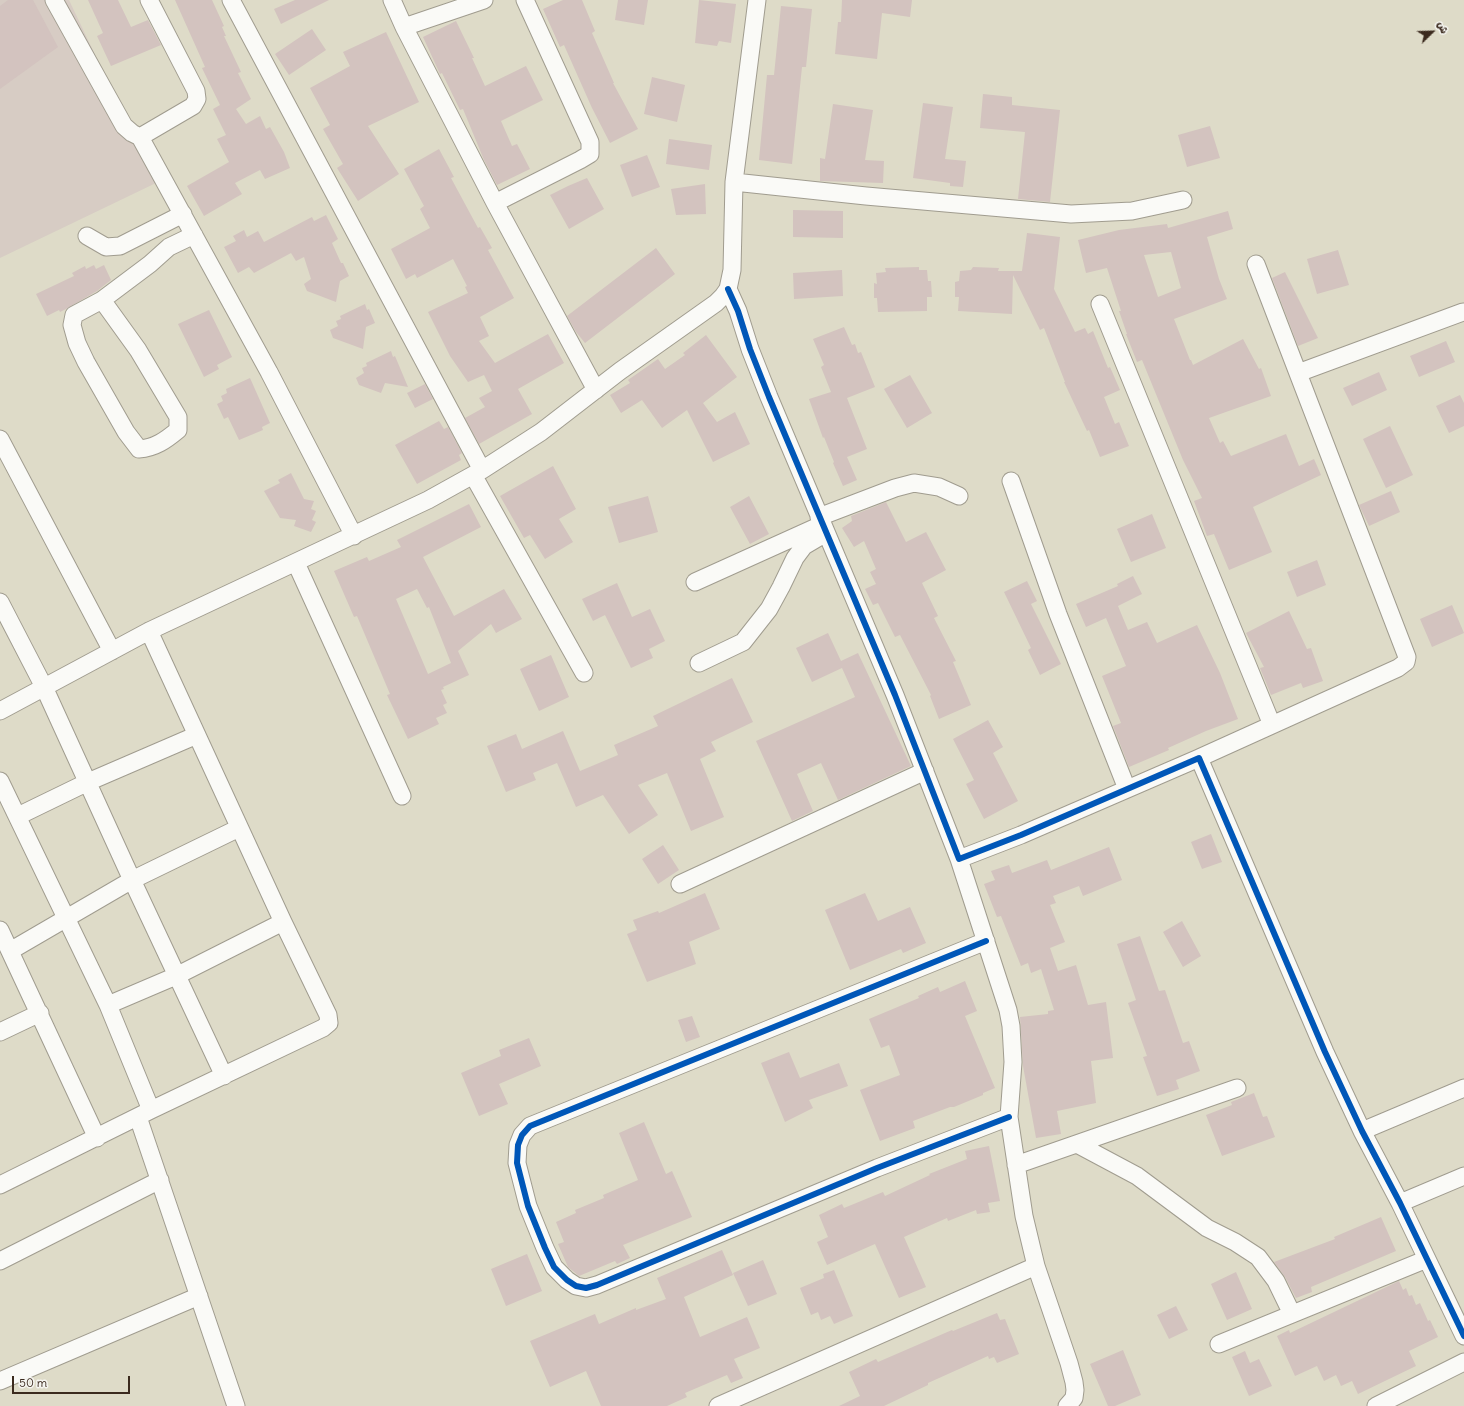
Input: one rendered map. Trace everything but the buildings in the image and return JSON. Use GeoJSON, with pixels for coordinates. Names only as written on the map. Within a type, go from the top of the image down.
{"type":"FeatureCollection","features":[{"type":"Feature","properties":{"kind":"street"},"geometry":{"type":"LineString","coordinates":[[54,0],[124,126],[132,133],[140,137],[270,372],[354,536]]}},
{"type":"Feature","properties":{"kind":"street"},"geometry":{"type":"LineString","coordinates":[[140,137],[193,106],[197,99],[196,91],[149,0]]}},
{"type":"Feature","properties":{"kind":"street"},"geometry":{"type":"LineString","coordinates":[[231,0],[477,472],[584,673]]}},
{"type":"Feature","properties":{"kind":"street"},"geometry":{"type":"LineString","coordinates":[[392,0],[404,27],[495,203],[596,390]]}},
{"type":"Feature","properties":{"kind":"street"},"geometry":{"type":"LineString","coordinates":[[404,27],[484,0]]}},
{"type":"Feature","properties":{"kind":"street"},"geometry":{"type":"LineString","coordinates":[[495,203],[590,154],[590,142],[524,0]]}},
{"type":"Feature","properties":{"kind":"street"},"geometry":{"type":"LineString","coordinates":[[0,711],[112,651],[224,595],[354,536],[428,500],[477,472],[541,432],[716,303],[728,289],[732,270],[734,182],[757,0]]}},
{"type":"Feature","properties":{"kind":"street"},"geometry":{"type":"LineString","coordinates":[[734,182],[866,196],[1071,214],[1132,211],[1183,200]]}},
{"type":"Feature","properties":{"kind":"street"},"geometry":{"type":"LineString","coordinates":[[87,236],[106,247],[120,246],[183,214]]}},
{"type":"Feature","properties":{"kind":"street"},"geometry":{"type":"LineString","coordinates":[[102,300],[138,350],[178,417],[178,430],[168,439],[150,448],[139,449],[126,432],[86,362],[77,343],[72,324],[74,315],[102,300],[150,264],[169,247],[194,235]]}},
{"type":"Feature","properties":{"kind":"street"},"geometry":{"type":"LineString","coordinates":[[959,859],[1021,835],[1199,758],[1398,668],[1406,662],[1407,657],[1256,264]]}},
{"type":"Feature","properties":{"kind":"street"},"geometry":{"type":"LineString","coordinates":[[728,289],[738,311],[768,397],[896,695],[959,859],[1006,1002],[1011,1026],[1013,1062],[1009,1117],[1024,1216],[1036,1266],[1069,1363],[1075,1390],[1082,1406]]}},
{"type":"Feature","properties":{"kind":"street"},"geometry":{"type":"LineString","coordinates":[[1100,304],[1272,725]]}},
{"type":"Feature","properties":{"kind":"street"},"geometry":{"type":"LineString","coordinates":[[1298,373],[1463,312]]}},
{"type":"Feature","properties":{"kind":"street"},"geometry":{"type":"LineString","coordinates":[[0,439],[112,651]]}},
{"type":"Feature","properties":{"kind":"street"},"geometry":{"type":"LineString","coordinates":[[1011,481],[1058,614],[1127,789]]}},
{"type":"Feature","properties":{"kind":"street"},"geometry":{"type":"LineString","coordinates":[[695,582],[823,525],[895,488],[914,483],[939,487],[959,496]]}},
{"type":"Feature","properties":{"kind":"street"},"geometry":{"type":"LineString","coordinates":[[699,663],[743,642],[768,609],[804,546],[823,525]]}},
{"type":"Feature","properties":{"kind":"street"},"geometry":{"type":"LineString","coordinates":[[296,563],[310,597],[402,796]]}},
{"type":"Feature","properties":{"kind":"street"},"geometry":{"type":"LineString","coordinates":[[0,602],[44,687],[176,976],[224,1076]]}},
{"type":"Feature","properties":{"kind":"street"},"geometry":{"type":"LineString","coordinates":[[0,1185],[97,1138],[144,1113],[323,1028],[329,1023],[328,1015],[239,828],[149,632]]}},
{"type":"Feature","properties":{"kind":"street"},"geometry":{"type":"LineString","coordinates":[[18,816],[88,782],[197,735]]}},
{"type":"Feature","properties":{"kind":"street"},"geometry":{"type":"LineString","coordinates":[[1199,758],[1325,1052],[1362,1132],[1400,1203],[1464,1336]]}},
{"type":"Feature","properties":{"kind":"street"},"geometry":{"type":"LineString","coordinates":[[680,884],[925,771]]}},
{"type":"Feature","properties":{"kind":"street"},"geometry":{"type":"LineString","coordinates":[[0,781],[108,1005],[144,1113],[160,1180],[236,1406]]}},
{"type":"Feature","properties":{"kind":"street"},"geometry":{"type":"LineString","coordinates":[[10,951],[132,880],[239,828]]}},
{"type":"Feature","properties":{"kind":"street"},"geometry":{"type":"LineString","coordinates":[[108,1005],[176,976],[283,922]]}},
{"type":"Feature","properties":{"kind":"street"},"geometry":{"type":"LineString","coordinates":[[0,930],[97,1138]]}},
{"type":"Feature","properties":{"kind":"street"},"geometry":{"type":"LineString","coordinates":[[986,940],[530,1126],[522,1135],[518,1145],[517,1163],[528,1206],[554,1267],[576,1286],[586,1288],[596,1286],[877,1168],[1009,1117]]}},
{"type":"Feature","properties":{"kind":"street"},"geometry":{"type":"LineString","coordinates":[[0,1032],[40,1014]]}},
{"type":"Feature","properties":{"kind":"street"},"geometry":{"type":"LineString","coordinates":[[1016,1165],[1237,1088]]}},
{"type":"Feature","properties":{"kind":"street"},"geometry":{"type":"LineString","coordinates":[[1362,1132],[1464,1088]]}},
{"type":"Feature","properties":{"kind":"street"},"geometry":{"type":"LineString","coordinates":[[1077,1144],[1137,1176],[1207,1228],[1235,1242],[1258,1257],[1276,1281],[1292,1314]]}},
{"type":"Feature","properties":{"kind":"street"},"geometry":{"type":"LineString","coordinates":[[1400,1203],[1464,1176]]}},
{"type":"Feature","properties":{"kind":"street"},"geometry":{"type":"LineString","coordinates":[[0,1261],[160,1180]]}},
{"type":"Feature","properties":{"kind":"street"},"geometry":{"type":"LineString","coordinates":[[1219,1344],[1427,1259]]}},
{"type":"Feature","properties":{"kind":"street"},"geometry":{"type":"LineString","coordinates":[[718,1406],[1036,1266]]}},
{"type":"Feature","properties":{"kind":"street"},"geometry":{"type":"LineString","coordinates":[[0,1381],[199,1296]]}},
{"type":"Feature","properties":{"kind":"street"},"geometry":{"type":"LineString","coordinates":[[1376,1406],[1464,1362]]}},
{"type":"Feature","properties":{"kind":"street"},"geometry":{"type":"LineString","coordinates":[[1067,1406],[1074,1398],[1075,1390]]}},
{"type":"Feature","properties":{"kind":"shaded area"},"geometry":{"type":"Polygon","coordinates":[[[0,0],[69,0],[156,183],[0,258],[0,0]]]}},
{"type":"Feature","properties":{"kind":"cycle path"},"geometry":{"type":"LineString","coordinates":[[728,289],[738,311],[750,349],[769,397],[895,695],[959,859],[1021,835],[1199,758],[1325,1052],[1362,1131],[1400,1203],[1464,1336]]}},
{"type":"Feature","properties":{"kind":"cycle path"},"geometry":{"type":"LineString","coordinates":[[986,941],[530,1126],[522,1135],[518,1145],[517,1163],[528,1206],[554,1267],[567,1280],[576,1286],[586,1288],[597,1285],[877,1168],[1009,1117]]}}]}
